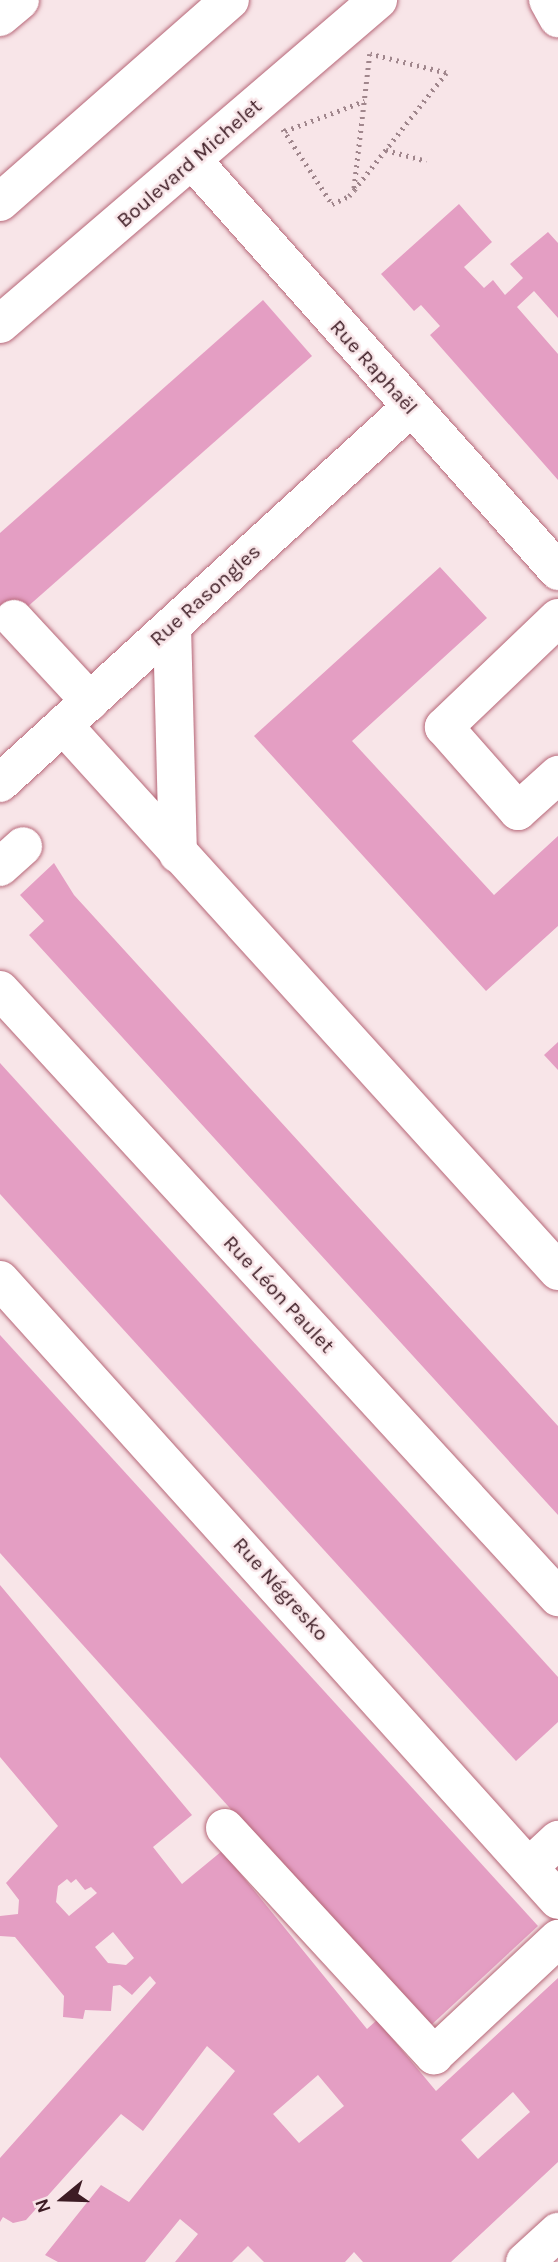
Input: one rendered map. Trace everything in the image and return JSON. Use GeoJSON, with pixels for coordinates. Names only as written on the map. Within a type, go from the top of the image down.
{"type":"FeatureCollection","features":[{"type":"Feature","properties":{"kind":"street"},"geometry":{"type":"LineString","coordinates":[[0,17],[20,0]]}},
{"type":"Feature","properties":{"kind":"street"},"geometry":{"type":"LineString","coordinates":[[0,202],[230,0]]}},
{"type":"Feature","properties":{"kind":"street","name":"Boulevard Michelet"},"geometry":{"type":"LineString","coordinates":[[0,324],[378,0]]}},
{"type":"Feature","properties":{"kind":"street"},"geometry":{"type":"LineString","coordinates":[[548,0],[558,18]]}},
{"type":"Feature","properties":{"kind":"street","name":"Rue Raphaël"},"geometry":{"type":"LineString","coordinates":[[193,160],[558,571]]}},
{"type":"Feature","properties":{"kind":"street","name":"Rue Rasongles"},"geometry":{"type":"LineString","coordinates":[[0,783],[411,407]]}},
{"type":"Feature","properties":{"kind":"street"},"geometry":{"type":"LineString","coordinates":[[558,618],[444,727],[517,811],[558,775]]}},
{"type":"Feature","properties":{"kind":"street"},"geometry":{"type":"LineString","coordinates":[[14,619],[76,713],[178,854],[558,1271]]}},
{"type":"Feature","properties":{"kind":"street"},"geometry":{"type":"LineString","coordinates":[[172,626],[178,854]]}},
{"type":"Feature","properties":{"kind":"street","name":"Rue Léon Paulet"},"geometry":{"type":"LineString","coordinates":[[0,990],[558,1597]]}},
{"type":"Feature","properties":{"kind":"street","name":"Rue Négresko"},"geometry":{"type":"LineString","coordinates":[[0,1280],[558,1900]]}},
{"type":"Feature","properties":{"kind":"street"},"geometry":{"type":"LineString","coordinates":[[225,1828],[434,2055],[558,1939]]}},
{"type":"Feature","properties":{"kind":"street"},"geometry":{"type":"LineString","coordinates":[[529,1867],[558,1840]]}},
{"type":"Feature","properties":{"kind":"street"},"geometry":{"type":"LineString","coordinates":[[525,2262],[558,2232]]}},
{"type":"Feature","properties":{"kind":"path"},"geometry":{"type":"LineString","coordinates":[[263,99],[332,204],[354,190],[446,73],[370,54],[354,190]]}},
{"type":"Feature","properties":{"kind":"path"},"geometry":{"type":"LineString","coordinates":[[284,131],[364,101]]}},
{"type":"Feature","properties":{"kind":"path"},"geometry":{"type":"LineString","coordinates":[[386,150],[427,161]]}},
{"type":"Feature","properties":{"kind":"building"},"geometry":{"type":"Polygon","coordinates":[[[459,204],[492,242],[464,267],[484,288],[493,280],[505,295],[523,278],[510,264],[548,232],[558,243],[558,318],[534,291],[517,307],[558,354],[558,480],[430,335],[440,326],[421,305],[414,311],[381,274],[459,204]]]}},
{"type":"Feature","properties":{"kind":"building"},"geometry":{"type":"Polygon","coordinates":[[[263,300],[312,356],[0,631],[0,533],[263,300]]]}},
{"type":"Feature","properties":{"kind":"building"},"geometry":{"type":"Polygon","coordinates":[[[440,567],[487,618],[352,741],[494,895],[558,836],[558,926],[486,991],[254,736],[440,567]]]}},
{"type":"Feature","properties":{"kind":"building"},"geometry":{"type":"Polygon","coordinates":[[[54,863],[74,895],[558,1426],[558,1515],[29,935],[44,921],[20,895],[54,863]]]}},
{"type":"Feature","properties":{"kind":"building"},"geometry":{"type":"Polygon","coordinates":[[[558,1042],[558,1070],[544,1055],[558,1042]]]}},
{"type":"Feature","properties":{"kind":"building"},"geometry":{"type":"Polygon","coordinates":[[[0,1063],[558,1677],[558,1722],[516,1761],[0,1194],[0,1063]]]}},
{"type":"Feature","properties":{"kind":"building"},"geometry":{"type":"Polygon","coordinates":[[[0,1335],[538,1926],[428,2028],[0,1553],[0,1335]]]}},
{"type":"Feature","properties":{"kind":"building"},"geometry":{"type":"Polygon","coordinates":[[[0,1585],[192,1815],[153,1847],[182,1884],[222,1851],[367,2029],[377,2020],[436,2091],[558,1978],[558,2162],[451,2262],[363,2262],[354,2252],[345,2262],[264,2262],[248,2246],[232,2262],[175,2262],[198,2234],[180,2219],[145,2262],[58,2262],[45,2255],[101,2185],[129,2202],[235,2071],[207,2046],[143,2131],[121,2114],[26,2220],[13,2223],[3,2217],[0,2222],[0,2158],[156,1983],[150,1976],[132,1995],[120,1985],[113,1986],[111,2011],[85,2010],[83,2019],[63,2017],[64,1996],[15,1937],[0,1936],[0,1916],[18,1914],[19,1900],[6,1883],[58,1826],[0,1757],[0,1585]],[[67,1879],[58,1886],[56,1902],[69,1916],[97,1893],[91,1887],[85,1890],[76,1879],[71,1883],[67,1879]],[[113,1932],[95,1947],[108,1963],[126,1965],[134,1958],[113,1932]],[[318,2075],[273,2114],[299,2143],[344,2106],[318,2075]],[[513,2092],[461,2140],[478,2159],[530,2112],[513,2092]]]}}]}
